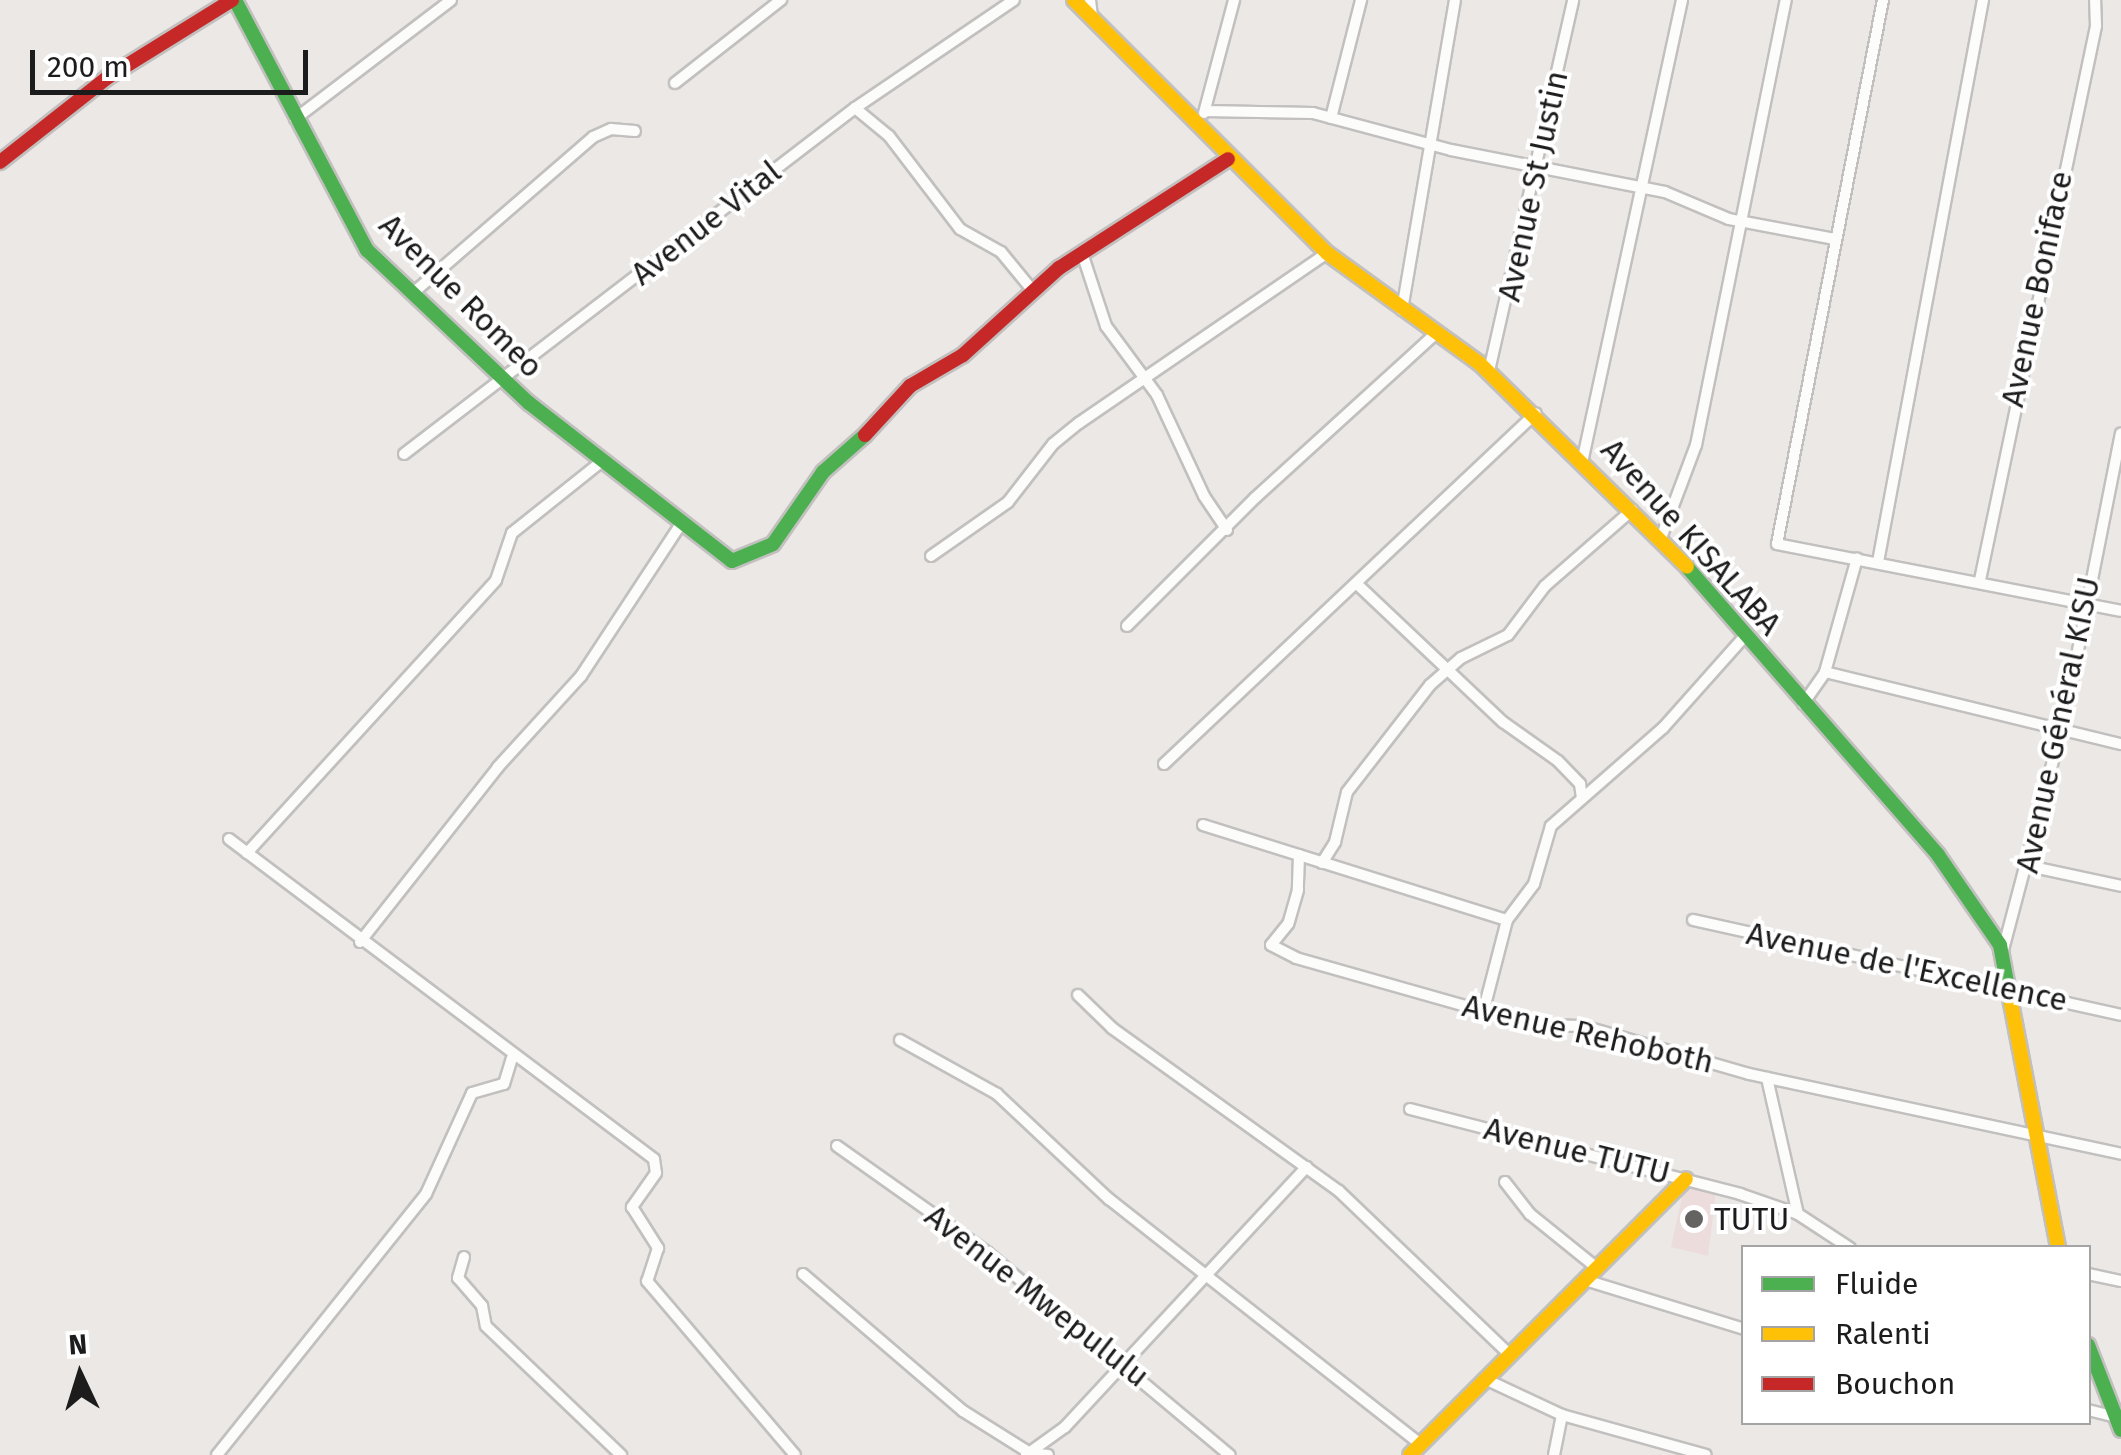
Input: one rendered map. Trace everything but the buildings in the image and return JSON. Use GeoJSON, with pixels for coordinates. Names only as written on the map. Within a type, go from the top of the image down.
{"type":"FeatureCollection","features":[{"type":"Feature","properties":{"kind":"street","name":"Avenue Romeo"},"geometry":{"type":"LineString","coordinates":[[234,0],[294,120],[368,250],[505,379],[601,462],[732,561],[773,544],[823,472],[882,421],[901,393],[963,355],[1032,291]]}},
{"type":"Feature","properties":{"kind":"street"},"geometry":{"type":"LineString","coordinates":[[0,162],[108,77],[234,0]]}},
{"type":"Feature","properties":{"kind":"street"},"geometry":{"type":"LineString","coordinates":[[294,120],[451,0]]}},
{"type":"Feature","properties":{"kind":"street"},"geometry":{"type":"LineString","coordinates":[[675,84],[781,0]]}},
{"type":"Feature","properties":{"kind":"street","name":"Avenue Vital"},"geometry":{"type":"LineString","coordinates":[[404,454],[854,108],[1014,0]]}},
{"type":"Feature","properties":{"kind":"street","name":"Avenue KISALABA"},"geometry":{"type":"LineString","coordinates":[[1074,0],[1228,159],[1327,253],[1402,312],[1489,372],[1583,458],[1662,538],[1938,855],[2002,956],[2057,1245]]}},
{"type":"Feature","properties":{"kind":"street"},"geometry":{"type":"LineString","coordinates":[[1090,0],[1092,17]]}},
{"type":"Feature","properties":{"kind":"street"},"geometry":{"type":"LineString","coordinates":[[1199,128],[1234,0]]}},
{"type":"Feature","properties":{"kind":"street"},"geometry":{"type":"LineString","coordinates":[[1331,118],[1360,0]]}},
{"type":"Feature","properties":{"kind":"street"},"geometry":{"type":"LineString","coordinates":[[1402,312],[1455,0]]}},
{"type":"Feature","properties":{"kind":"street","name":"Avenue St Justin"},"geometry":{"type":"LineString","coordinates":[[1489,372],[1540,169],[1573,0]]}},
{"type":"Feature","properties":{"kind":"street"},"geometry":{"type":"LineString","coordinates":[[1583,458],[1682,0]]}},
{"type":"Feature","properties":{"kind":"street"},"geometry":{"type":"LineString","coordinates":[[1662,538],[1696,444],[1786,0]]}},
{"type":"Feature","properties":{"kind":"street"},"geometry":{"type":"LineString","coordinates":[[1883,0],[1777,544],[1980,580],[2121,611]]}},
{"type":"Feature","properties":{"kind":"street"},"geometry":{"type":"LineString","coordinates":[[1878,562],[1983,0]]}},
{"type":"Feature","properties":{"kind":"street","name":"Avenue Boniface"},"geometry":{"type":"LineString","coordinates":[[1980,580],[2096,26],[2095,0]]}},
{"type":"Feature","properties":{"kind":"street"},"geometry":{"type":"LineString","coordinates":[[854,108],[889,136],[960,230],[1001,252],[1032,291],[1082,252],[1228,159]]}},
{"type":"Feature","properties":{"kind":"street"},"geometry":{"type":"LineString","coordinates":[[1204,111],[1288,110],[1331,118],[1431,145],[1642,188],[1739,220],[1835,239]]}},
{"type":"Feature","properties":{"kind":"street"},"geometry":{"type":"LineString","coordinates":[[413,292],[592,138],[611,129],[635,131]]}},
{"type":"Feature","properties":{"kind":"street"},"geometry":{"type":"LineString","coordinates":[[1082,252],[1106,326],[1143,376],[1228,530]]}},
{"type":"Feature","properties":{"kind":"street"},"geometry":{"type":"LineString","coordinates":[[931,556],[1008,502],[1053,444],[1143,376],[1327,253]]}},
{"type":"Feature","properties":{"kind":"street"},"geometry":{"type":"LineString","coordinates":[[1127,626],[1434,334]]}},
{"type":"Feature","properties":{"kind":"street"},"geometry":{"type":"LineString","coordinates":[[1164,764],[1536,413]]}},
{"type":"Feature","properties":{"kind":"street","name":"Avenue Général KISU"},"geometry":{"type":"LineString","coordinates":[[2002,956],[2062,729],[2121,434]]}},
{"type":"Feature","properties":{"kind":"street"},"geometry":{"type":"LineString","coordinates":[[247,853],[496,580],[512,532],[601,462]]}},
{"type":"Feature","properties":{"kind":"street"},"geometry":{"type":"LineString","coordinates":[[1322,862],[1336,842],[1348,792],[1430,685],[1461,658],[1508,635],[1545,586],[1632,510]]}},
{"type":"Feature","properties":{"kind":"street"},"geometry":{"type":"LineString","coordinates":[[360,942],[498,767],[581,676],[680,525]]}},
{"type":"Feature","properties":{"kind":"street"},"geometry":{"type":"LineString","coordinates":[[1803,704],[1825,672],[1857,558]]}},
{"type":"Feature","properties":{"kind":"street"},"geometry":{"type":"LineString","coordinates":[[1357,584],[1448,672],[1558,761],[1580,784],[1582,798]]}},
{"type":"Feature","properties":{"kind":"street"},"geometry":{"type":"LineString","coordinates":[[1484,1009],[1507,920],[1534,884],[1551,826],[1664,728],[1745,636]]}},
{"type":"Feature","properties":{"kind":"street"},"geometry":{"type":"LineString","coordinates":[[1825,672],[2121,744]]}},
{"type":"Feature","properties":{"kind":"street"},"geometry":{"type":"LineString","coordinates":[[1203,825],[1507,920]]}},
{"type":"Feature","properties":{"kind":"street"},"geometry":{"type":"LineString","coordinates":[[229,839],[512,1058],[554,1081],[654,1159],[656,1172],[632,1207],[658,1248],[647,1280],[795,1455]]}},
{"type":"Feature","properties":{"kind":"street","name":"Avenue Rehoboth"},"geometry":{"type":"LineString","coordinates":[[1299,855],[1288,924],[1271,945],[1532,1025],[1583,1026],[1767,1078],[2121,1154]]}},
{"type":"Feature","properties":{"kind":"street"},"geometry":{"type":"LineString","coordinates":[[2028,866],[2121,886]]}},
{"type":"Feature","properties":{"kind":"street","name":"Avenue de l'Excellence"},"geometry":{"type":"LineString","coordinates":[[1692,920],[2121,1015]]}},
{"type":"Feature","properties":{"kind":"street"},"geometry":{"type":"LineString","coordinates":[[1078,994],[1112,1028],[1308,1167],[1508,1353]]}},
{"type":"Feature","properties":{"kind":"street"},"geometry":{"type":"LineString","coordinates":[[900,1040],[997,1094],[1109,1199],[1421,1449]]}},
{"type":"Feature","properties":{"kind":"street"},"geometry":{"type":"LineString","coordinates":[[216,1455],[426,1194],[472,1093],[504,1084],[512,1058]]}},
{"type":"Feature","properties":{"kind":"street"},"geometry":{"type":"LineString","coordinates":[[1767,1078],[1798,1214]]}},
{"type":"Feature","properties":{"kind":"street","name":"Avenue TUTU"},"geometry":{"type":"LineString","coordinates":[[1410,1109],[1686,1179],[1798,1214],[1845,1245]]}},
{"type":"Feature","properties":{"kind":"street","name":"Avenue Mwepululu"},"geometry":{"type":"LineString","coordinates":[[837,1146],[988,1253],[1230,1455]]}},
{"type":"Feature","properties":{"kind":"street"},"geometry":{"type":"LineString","coordinates":[[1028,1454],[1209,1278],[1308,1167]]}},
{"type":"Feature","properties":{"kind":"street"},"geometry":{"type":"LineString","coordinates":[[1410,1455],[1421,1449],[1508,1353],[1686,1179]]}},
{"type":"Feature","properties":{"kind":"street"},"geometry":{"type":"LineString","coordinates":[[1504,1182],[1530,1214],[1597,1268]]}},
{"type":"Feature","properties":{"kind":"street"},"geometry":{"type":"LineString","coordinates":[[464,1257],[458,1278],[482,1306],[486,1326],[621,1455]]}},
{"type":"Feature","properties":{"kind":"street"},"geometry":{"type":"LineString","coordinates":[[803,1274],[963,1411],[1028,1454],[1048,1455]]}},
{"type":"Feature","properties":{"kind":"street"},"geometry":{"type":"LineString","coordinates":[[2091,1275],[2121,1281]]}},
{"type":"Feature","properties":{"kind":"street"},"geometry":{"type":"LineString","coordinates":[[1585,1280],[1741,1328]]}},
{"type":"Feature","properties":{"kind":"street"},"geometry":{"type":"LineString","coordinates":[[2091,1352],[2119,1421]]}},
{"type":"Feature","properties":{"kind":"street"},"geometry":{"type":"LineString","coordinates":[[1485,1380],[1562,1415],[1706,1455]]}},
{"type":"Feature","properties":{"kind":"street"},"geometry":{"type":"LineString","coordinates":[[2091,1411],[2119,1421]]}},
{"type":"Feature","properties":{"kind":"street"},"geometry":{"type":"LineString","coordinates":[[1554,1455],[1562,1415]]}},
{"type":"Feature","properties":{"kind":"shaded area","name":"TUTU"},"geometry":{"type":"Polygon","coordinates":[[[1685,1184],[1716,1191],[1708,1256],[1671,1247],[1685,1184]]]}},
{"type":"Feature","properties":{"kind":"traffic: fast"},"geometry":{"type":"LineString","coordinates":[[235,0],[367,250],[529,403],[732,561],[773,544],[823,472],[865,435]]}},
{"type":"Feature","properties":{"kind":"traffic: fast"},"geometry":{"type":"LineString","coordinates":[[1687,567],[1938,855],[2000,945],[2011,1003]]}},
{"type":"Feature","properties":{"kind":"traffic: fast"},"geometry":{"type":"LineString","coordinates":[[2091,1353],[2121,1430]]}},
{"type":"Feature","properties":{"kind":"traffic: slow"},"geometry":{"type":"LineString","coordinates":[[1074,0],[1327,253],[1479,363],[1687,567]]}},
{"type":"Feature","properties":{"kind":"traffic: slow"},"geometry":{"type":"LineString","coordinates":[[2011,1003],[2057,1245]]}},
{"type":"Feature","properties":{"kind":"traffic: slow"},"geometry":{"type":"LineString","coordinates":[[1410,1455],[1686,1179]]}},
{"type":"Feature","properties":{"kind":"traffic: jam"},"geometry":{"type":"LineString","coordinates":[[0,162],[108,77],[232,0]]}},
{"type":"Feature","properties":{"kind":"traffic: jam"},"geometry":{"type":"LineString","coordinates":[[865,435],[910,386],[963,355],[1059,268],[1228,159]]}},
{"type":"Feature","properties":{"kind":"place","name":"TUTU"},"geometry":{"type":"Point","coordinates":[1694,1219]}}]}
